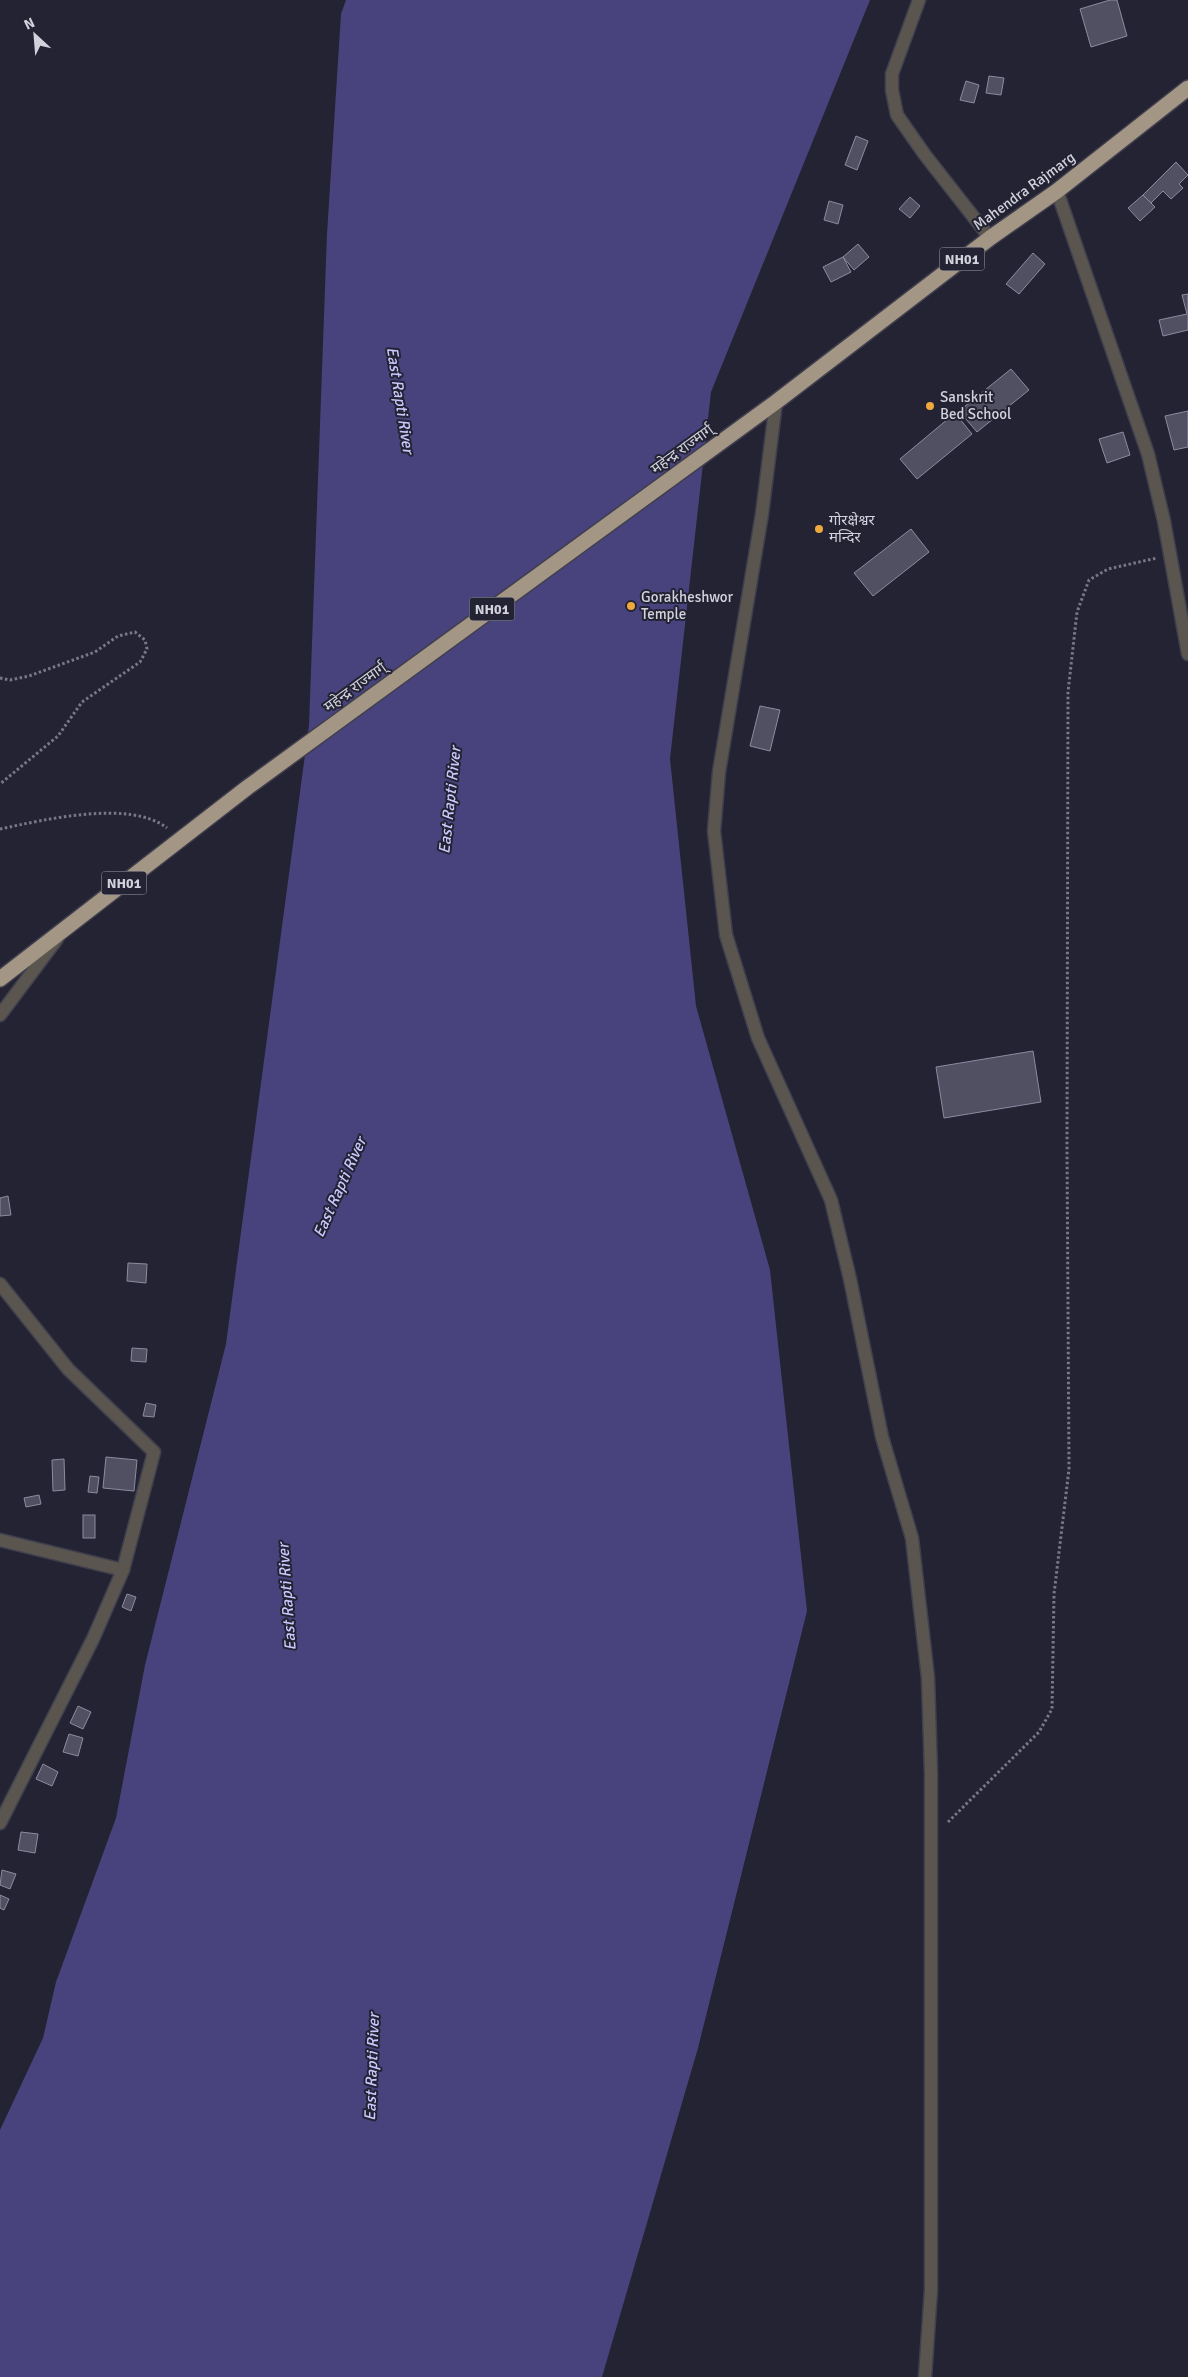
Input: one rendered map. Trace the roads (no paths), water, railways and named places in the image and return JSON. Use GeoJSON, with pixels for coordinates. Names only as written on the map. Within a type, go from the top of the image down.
{"type":"FeatureCollection","features":[{"type":"Feature","properties":{"kind":"highway","name":"Mahendra Rajmarg"},"geometry":{"type":"LineString","coordinates":[[736,431],[990,238],[1057,191],[1188,88]]}},
{"type":"Feature","properties":{"kind":"highway","name":"महेन्द्र राज्मार्ग्"},"geometry":{"type":"LineString","coordinates":[[0,979],[248,787],[736,431]]}},
{"type":"Feature","properties":{"kind":"street"},"geometry":{"type":"LineString","coordinates":[[919,0],[892,74],[892,90],[897,115],[924,155],[990,238]]}},
{"type":"Feature","properties":{"kind":"street"},"geometry":{"type":"LineString","coordinates":[[1057,191],[1148,454],[1170,555],[1188,654]]}},
{"type":"Feature","properties":{"kind":"street"},"geometry":{"type":"LineString","coordinates":[[776,402],[762,514],[719,772],[714,831],[726,935],[758,1038],[831,1200],[850,1279],[882,1438],[912,1538],[928,1678],[931,1773],[929,1840],[932,1960],[931,2280],[925,2377]]}},
{"type":"Feature","properties":{"kind":"street"},"geometry":{"type":"LineString","coordinates":[[0,1015],[61,933]]}},
{"type":"Feature","properties":{"kind":"street"},"geometry":{"type":"LineString","coordinates":[[0,1284],[68,1368],[154,1452],[123,1570],[93,1639],[0,1823]]}},
{"type":"Feature","properties":{"kind":"street"},"geometry":{"type":"LineString","coordinates":[[0,1540],[123,1570]]}},
{"type":"Feature","properties":{"kind":"water","name":"East Rapti River"},"geometry":{"type":"Polygon","coordinates":[[[346,0],[870,0],[711,392],[670,759],[696,1006],[770,1270],[807,1611],[698,2048],[602,2377],[0,2377],[0,2130],[43,2038],[56,1982],[116,1818],[145,1665],[226,1344],[309,725],[327,234],[341,14],[346,0]]]}},
{"type":"Feature","properties":{"kind":"place","name":"Sanskrit Bed School"},"geometry":{"type":"Point","coordinates":[930,406]}},
{"type":"Feature","properties":{"kind":"place","name":"गोरक्षेश्वर मन्दिर"},"geometry":{"type":"Point","coordinates":[819,529]}},
{"type":"Feature","properties":{"kind":"place","name":"Gorakheshwor Temple"},"geometry":{"type":"Point","coordinates":[631,606]}}]}
